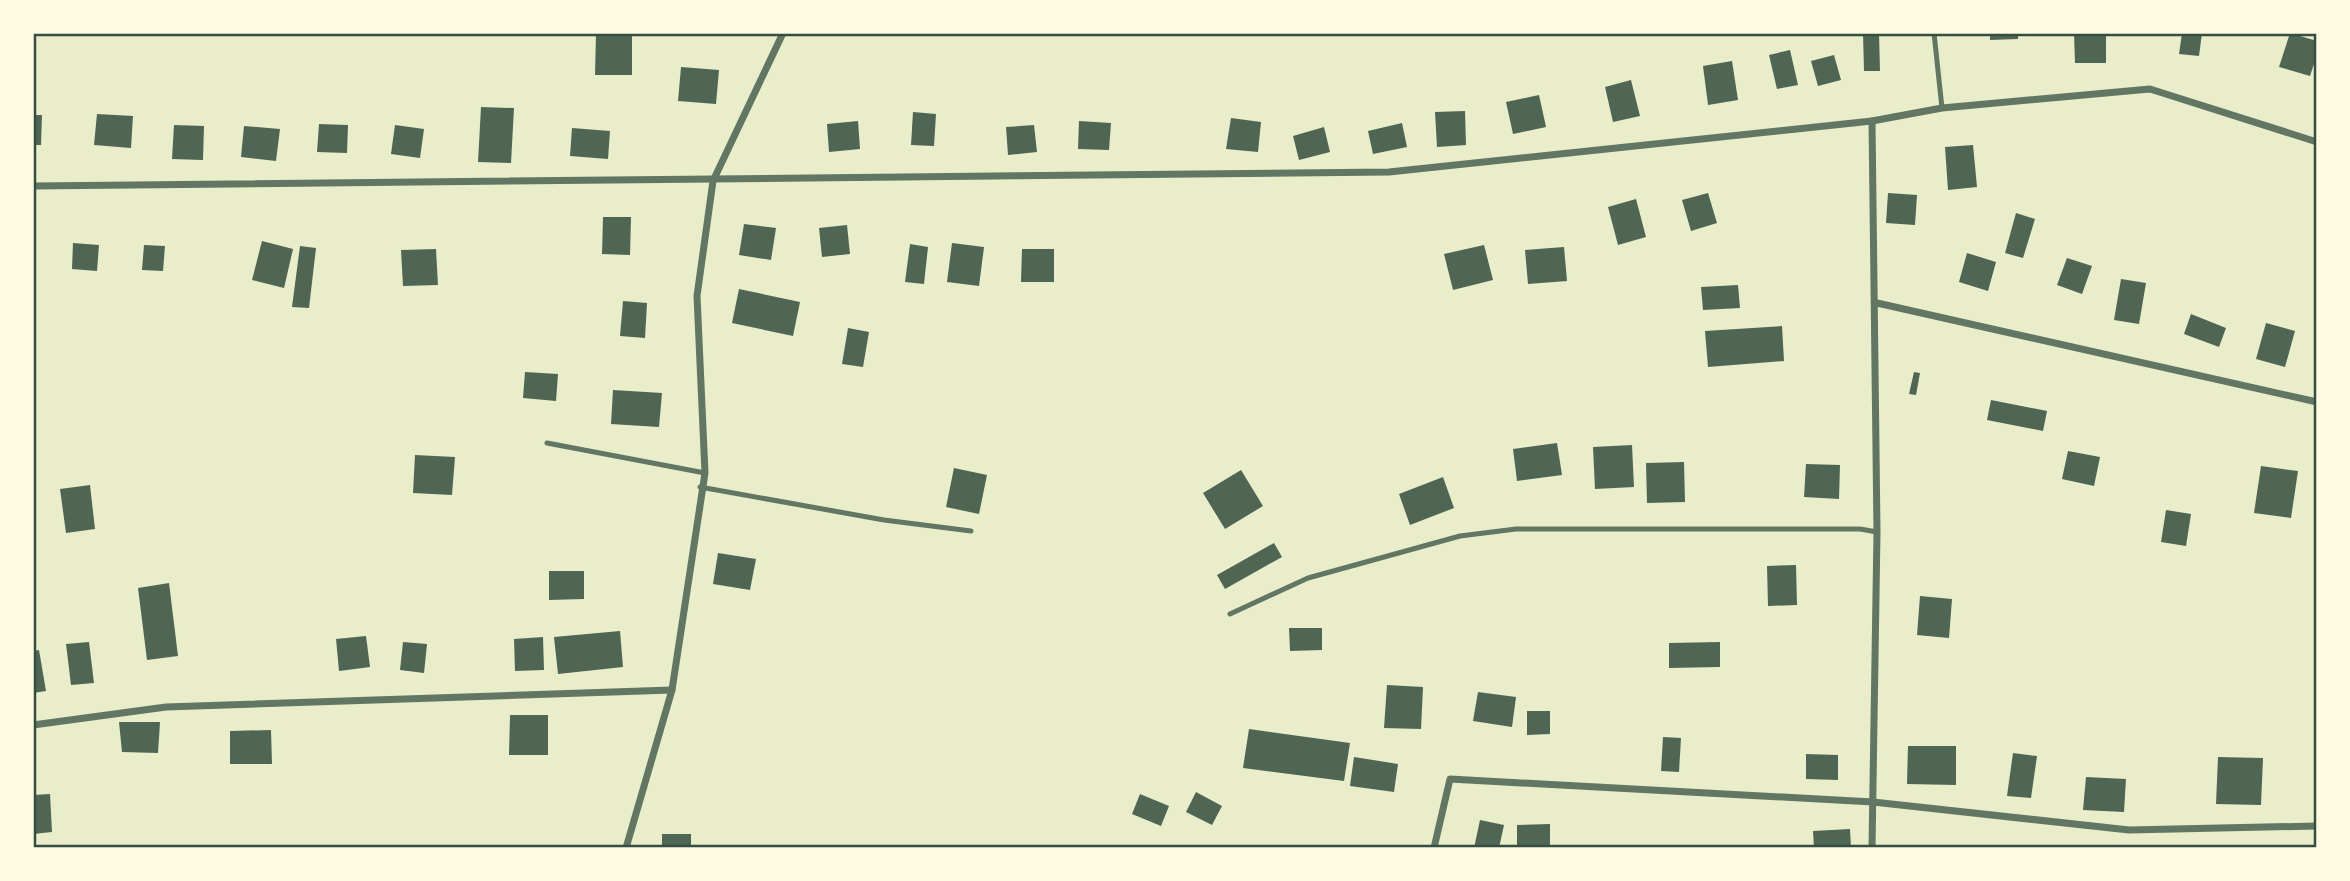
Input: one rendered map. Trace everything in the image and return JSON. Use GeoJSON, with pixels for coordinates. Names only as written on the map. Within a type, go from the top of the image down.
{"type":"FeatureCollection","features":[{"type":"Feature","properties":{"kind":"street"},"geometry":{"type":"LineString","coordinates":[[626,848],[672,690],[705,473],[697,296],[713,181],[783,33]]}},
{"type":"Feature","properties":{"kind":"street"},"geometry":{"type":"LineString","coordinates":[[33,186],[1389,172],[1872,121],[1942,108],[2150,89],[2317,142]]}},
{"type":"Feature","properties":{"kind":"street"},"geometry":{"type":"LineString","coordinates":[[1872,121],[1877,303],[1877,533],[1872,848]]}},
{"type":"Feature","properties":{"kind":"street"},"geometry":{"type":"LineString","coordinates":[[1877,303],[2317,402]]}},
{"type":"Feature","properties":{"kind":"street"},"geometry":{"type":"LineString","coordinates":[[33,725],[166,706],[672,690]]}},
{"type":"Feature","properties":{"kind":"street"},"geometry":{"type":"LineString","coordinates":[[1434,848],[1450,779],[1873,802],[2129,830],[2214,826],[2317,826]]}},
{"type":"Feature","properties":{"kind":"lane"},"geometry":{"type":"LineString","coordinates":[[1934,33],[1942,108]]}},
{"type":"Feature","properties":{"kind":"lane"},"geometry":{"type":"LineString","coordinates":[[547,443],[705,473]]}},
{"type":"Feature","properties":{"kind":"lane"},"geometry":{"type":"LineString","coordinates":[[701,487],[884,520],[971,531]]}},
{"type":"Feature","properties":{"kind":"lane"},"geometry":{"type":"LineString","coordinates":[[1230,614],[1308,578],[1460,536],[1505,530],[1860,529],[1877,533]]}},
{"type":"Feature","properties":{"kind":"building"},"geometry":{"type":"Polygon","coordinates":[[[596,33],[632,33],[632,75],[595,75],[596,33]]]}},
{"type":"Feature","properties":{"kind":"building"},"geometry":{"type":"Polygon","coordinates":[[[1863,33],[1879,33],[1880,71],[1864,71],[1863,33]]]}},
{"type":"Feature","properties":{"kind":"building"},"geometry":{"type":"Polygon","coordinates":[[[1990,33],[2018,33],[2018,39],[1990,40],[1990,33]]]}},
{"type":"Feature","properties":{"kind":"building"},"geometry":{"type":"Polygon","coordinates":[[[2074,33],[2106,33],[2106,63],[2075,63],[2074,33]]]}},
{"type":"Feature","properties":{"kind":"building"},"geometry":{"type":"Polygon","coordinates":[[[2182,33],[2202,33],[2199,56],[2179,54],[2182,33]]]}},
{"type":"Feature","properties":{"kind":"building"},"geometry":{"type":"Polygon","coordinates":[[[2290,33],[2317,41],[2317,55],[2310,76],[2279,67],[2290,33]]]}},
{"type":"Feature","properties":{"kind":"building"},"geometry":{"type":"Polygon","coordinates":[[[1790,50],[1798,85],[1777,89],[1769,55],[1790,50]]]}},
{"type":"Feature","properties":{"kind":"building"},"geometry":{"type":"Polygon","coordinates":[[[1834,55],[1841,80],[1818,86],[1811,61],[1834,55]]]}},
{"type":"Feature","properties":{"kind":"building"},"geometry":{"type":"Polygon","coordinates":[[[1732,61],[1738,100],[1708,105],[1703,66],[1732,61]]]}},
{"type":"Feature","properties":{"kind":"building"},"geometry":{"type":"Polygon","coordinates":[[[681,67],[719,70],[716,104],[678,101],[681,67]]]}},
{"type":"Feature","properties":{"kind":"building"},"geometry":{"type":"Polygon","coordinates":[[[1631,80],[1640,116],[1613,122],[1605,87],[1631,80]]]}},
{"type":"Feature","properties":{"kind":"building"},"geometry":{"type":"Polygon","coordinates":[[[1539,95],[1546,127],[1513,134],[1506,102],[1539,95]]]}},
{"type":"Feature","properties":{"kind":"building"},"geometry":{"type":"Polygon","coordinates":[[[481,107],[514,108],[511,163],[478,162],[481,107]]]}},
{"type":"Feature","properties":{"kind":"building"},"geometry":{"type":"Polygon","coordinates":[[[1465,111],[1466,145],[1437,147],[1435,112],[1465,111]]]}},
{"type":"Feature","properties":{"kind":"building"},"geometry":{"type":"Polygon","coordinates":[[[913,112],[936,114],[934,146],[911,145],[913,112]]]}},
{"type":"Feature","properties":{"kind":"building"},"geometry":{"type":"Polygon","coordinates":[[[97,114],[133,116],[131,148],[94,145],[97,114]]]}},
{"type":"Feature","properties":{"kind":"building"},"geometry":{"type":"Polygon","coordinates":[[[33,115],[42,115],[41,145],[33,145],[33,115]]]}},
{"type":"Feature","properties":{"kind":"building"},"geometry":{"type":"Polygon","coordinates":[[[1231,118],[1261,122],[1258,152],[1226,149],[1231,118]]]}},
{"type":"Feature","properties":{"kind":"building"},"geometry":{"type":"Polygon","coordinates":[[[858,121],[860,149],[829,152],[827,124],[858,121]]]}},
{"type":"Feature","properties":{"kind":"building"},"geometry":{"type":"Polygon","coordinates":[[[1079,121],[1111,123],[1109,150],[1078,149],[1079,121]]]}},
{"type":"Feature","properties":{"kind":"building"},"geometry":{"type":"Polygon","coordinates":[[[1402,123],[1407,147],[1373,154],[1368,131],[1402,123]]]}},
{"type":"Feature","properties":{"kind":"building"},"geometry":{"type":"Polygon","coordinates":[[[319,124],[348,125],[347,153],[317,152],[319,124]]]}},
{"type":"Feature","properties":{"kind":"building"},"geometry":{"type":"Polygon","coordinates":[[[174,125],[204,126],[203,160],[172,159],[174,125]]]}},
{"type":"Feature","properties":{"kind":"building"},"geometry":{"type":"Polygon","coordinates":[[[395,125],[424,129],[420,158],[391,154],[395,125]]]}},
{"type":"Feature","properties":{"kind":"building"},"geometry":{"type":"Polygon","coordinates":[[[1034,125],[1037,152],[1008,155],[1006,127],[1034,125]]]}},
{"type":"Feature","properties":{"kind":"building"},"geometry":{"type":"Polygon","coordinates":[[[244,126],[280,129],[276,161],[241,157],[244,126]]]}},
{"type":"Feature","properties":{"kind":"building"},"geometry":{"type":"Polygon","coordinates":[[[1324,127],[1330,152],[1299,160],[1293,136],[1324,127]]]}},
{"type":"Feature","properties":{"kind":"building"},"geometry":{"type":"Polygon","coordinates":[[[572,128],[610,131],[608,159],[570,156],[572,128]]]}},
{"type":"Feature","properties":{"kind":"building"},"geometry":{"type":"Polygon","coordinates":[[[1973,145],[1977,187],[1948,190],[1945,147],[1973,145]]]}},
{"type":"Feature","properties":{"kind":"building"},"geometry":{"type":"Polygon","coordinates":[[[1708,193],[1717,223],[1691,231],[1682,200],[1708,193]]]}},
{"type":"Feature","properties":{"kind":"building"},"geometry":{"type":"Polygon","coordinates":[[[1888,193],[1917,195],[1915,225],[1886,223],[1888,193]]]}},
{"type":"Feature","properties":{"kind":"building"},"geometry":{"type":"Polygon","coordinates":[[[1636,199],[1646,237],[1618,245],[1608,207],[1636,199]]]}},
{"type":"Feature","properties":{"kind":"building"},"geometry":{"type":"Polygon","coordinates":[[[2016,213],[2035,219],[2023,258],[2005,253],[2016,213]]]}},
{"type":"Feature","properties":{"kind":"building"},"geometry":{"type":"Polygon","coordinates":[[[603,217],[631,217],[630,255],[602,254],[603,217]]]}},
{"type":"Feature","properties":{"kind":"building"},"geometry":{"type":"Polygon","coordinates":[[[744,224],[776,228],[771,260],[739,255],[744,224]]]}},
{"type":"Feature","properties":{"kind":"building"},"geometry":{"type":"Polygon","coordinates":[[[847,225],[850,254],[822,257],[819,228],[847,225]]]}},
{"type":"Feature","properties":{"kind":"building"},"geometry":{"type":"Polygon","coordinates":[[[262,241],[293,249],[284,288],[252,280],[262,241]]]}},
{"type":"Feature","properties":{"kind":"building"},"geometry":{"type":"Polygon","coordinates":[[[73,243],[99,245],[97,271],[72,269],[73,243]]]}},
{"type":"Feature","properties":{"kind":"building"},"geometry":{"type":"Polygon","coordinates":[[[952,243],[984,247],[979,286],[947,282],[952,243]]]}},
{"type":"Feature","properties":{"kind":"building"},"geometry":{"type":"Polygon","coordinates":[[[910,244],[928,247],[924,284],[905,282],[910,244]]]}},
{"type":"Feature","properties":{"kind":"building"},"geometry":{"type":"Polygon","coordinates":[[[144,245],[165,246],[163,271],[142,270],[144,245]]]}},
{"type":"Feature","properties":{"kind":"building"},"geometry":{"type":"Polygon","coordinates":[[[1484,245],[1493,280],[1453,290],[1444,254],[1484,245]]]}},
{"type":"Feature","properties":{"kind":"building"},"geometry":{"type":"Polygon","coordinates":[[[300,246],[316,248],[309,308],[292,307],[300,246]]]}},
{"type":"Feature","properties":{"kind":"building"},"geometry":{"type":"Polygon","coordinates":[[[1564,247],[1567,281],[1528,284],[1525,250],[1564,247]]]}},
{"type":"Feature","properties":{"kind":"building"},"geometry":{"type":"Polygon","coordinates":[[[436,249],[438,285],[403,286],[401,250],[436,249]]]}},
{"type":"Feature","properties":{"kind":"building"},"geometry":{"type":"Polygon","coordinates":[[[1022,249],[1054,249],[1054,282],[1021,282],[1022,249]]]}},
{"type":"Feature","properties":{"kind":"building"},"geometry":{"type":"Polygon","coordinates":[[[1967,253],[1996,262],[1988,291],[1959,282],[1967,253]]]}},
{"type":"Feature","properties":{"kind":"building"},"geometry":{"type":"Polygon","coordinates":[[[2067,258],[2092,266],[2082,294],[2057,285],[2067,258]]]}},
{"type":"Feature","properties":{"kind":"building"},"geometry":{"type":"Polygon","coordinates":[[[2121,279],[2146,283],[2139,324],[2114,320],[2121,279]]]}},
{"type":"Feature","properties":{"kind":"building"},"geometry":{"type":"Polygon","coordinates":[[[1738,285],[1740,308],[1703,310],[1701,287],[1738,285]]]}},
{"type":"Feature","properties":{"kind":"building"},"geometry":{"type":"Polygon","coordinates":[[[739,289],[800,302],[793,336],[732,323],[739,289]]]}},
{"type":"Feature","properties":{"kind":"building"},"geometry":{"type":"Polygon","coordinates":[[[623,301],[647,303],[645,338],[620,336],[623,301]]]}},
{"type":"Feature","properties":{"kind":"building"},"geometry":{"type":"Polygon","coordinates":[[[2191,314],[2226,328],[2219,347],[2184,334],[2191,314]]]}},
{"type":"Feature","properties":{"kind":"building"},"geometry":{"type":"Polygon","coordinates":[[[2266,323],[2295,331],[2285,367],[2256,359],[2266,323]]]}},
{"type":"Feature","properties":{"kind":"building"},"geometry":{"type":"Polygon","coordinates":[[[1782,326],[1784,361],[1708,367],[1705,331],[1782,326]]]}},
{"type":"Feature","properties":{"kind":"building"},"geometry":{"type":"Polygon","coordinates":[[[848,328],[869,332],[863,367],[842,364],[848,328]]]}},
{"type":"Feature","properties":{"kind":"building"},"geometry":{"type":"Polygon","coordinates":[[[525,372],[558,374],[556,401],[523,398],[525,372]]]}},
{"type":"Feature","properties":{"kind":"building"},"geometry":{"type":"Polygon","coordinates":[[[1914,372],[1920,373],[1916,395],[1909,394],[1914,372]]]}},
{"type":"Feature","properties":{"kind":"building"},"geometry":{"type":"Polygon","coordinates":[[[613,390],[662,393],[659,427],[611,424],[613,390]]]}},
{"type":"Feature","properties":{"kind":"building"},"geometry":{"type":"Polygon","coordinates":[[[1991,400],[2047,411],[2043,431],[1987,420],[1991,400]]]}},
{"type":"Feature","properties":{"kind":"building"},"geometry":{"type":"Polygon","coordinates":[[[1557,443],[1562,475],[1517,481],[1513,449],[1557,443]]]}},
{"type":"Feature","properties":{"kind":"building"},"geometry":{"type":"Polygon","coordinates":[[[1632,445],[1634,487],[1595,489],[1593,447],[1632,445]]]}},
{"type":"Feature","properties":{"kind":"building"},"geometry":{"type":"Polygon","coordinates":[[[2068,451],[2100,457],[2094,486],[2062,479],[2068,451]]]}},
{"type":"Feature","properties":{"kind":"building"},"geometry":{"type":"Polygon","coordinates":[[[415,455],[455,457],[452,495],[413,493],[415,455]]]}},
{"type":"Feature","properties":{"kind":"building"},"geometry":{"type":"Polygon","coordinates":[[[1684,462],[1685,502],[1647,503],[1646,463],[1684,462]]]}},
{"type":"Feature","properties":{"kind":"building"},"geometry":{"type":"Polygon","coordinates":[[[1806,464],[1840,465],[1839,499],[1804,497],[1806,464]]]}},
{"type":"Feature","properties":{"kind":"building"},"geometry":{"type":"Polygon","coordinates":[[[2261,466],[2298,471],[2291,518],[2254,513],[2261,466]]]}},
{"type":"Feature","properties":{"kind":"building"},"geometry":{"type":"Polygon","coordinates":[[[954,468],[987,475],[979,514],[946,507],[954,468]]]}},
{"type":"Feature","properties":{"kind":"building"},"geometry":{"type":"Polygon","coordinates":[[[1241,470],[1263,506],[1225,529],[1203,493],[1241,470]]]}},
{"type":"Feature","properties":{"kind":"building"},"geometry":{"type":"Polygon","coordinates":[[[1443,477],[1454,508],[1410,525],[1399,494],[1443,477]]]}},
{"type":"Feature","properties":{"kind":"building"},"geometry":{"type":"Polygon","coordinates":[[[90,485],[95,529],[66,533],[60,489],[90,485]]]}},
{"type":"Feature","properties":{"kind":"building"},"geometry":{"type":"Polygon","coordinates":[[[2166,510],[2191,514],[2186,546],[2161,542],[2166,510]]]}},
{"type":"Feature","properties":{"kind":"building"},"geometry":{"type":"Polygon","coordinates":[[[1274,543],[1282,557],[1225,589],[1217,575],[1274,543]]]}},
{"type":"Feature","properties":{"kind":"building"},"geometry":{"type":"Polygon","coordinates":[[[718,553],[756,559],[750,590],[713,584],[718,553]]]}},
{"type":"Feature","properties":{"kind":"building"},"geometry":{"type":"Polygon","coordinates":[[[1796,565],[1797,605],[1768,606],[1767,566],[1796,565]]]}},
{"type":"Feature","properties":{"kind":"building"},"geometry":{"type":"Polygon","coordinates":[[[549,571],[584,571],[584,599],[549,600],[549,571]]]}},
{"type":"Feature","properties":{"kind":"building"},"geometry":{"type":"Polygon","coordinates":[[[169,583],[178,656],[147,660],[138,588],[169,583]]]}},
{"type":"Feature","properties":{"kind":"building"},"geometry":{"type":"Polygon","coordinates":[[[1920,596],[1952,599],[1949,638],[1917,635],[1920,596]]]}},
{"type":"Feature","properties":{"kind":"building"},"geometry":{"type":"Polygon","coordinates":[[[1289,628],[1322,628],[1322,650],[1290,651],[1289,628]]]}},
{"type":"Feature","properties":{"kind":"building"},"geometry":{"type":"Polygon","coordinates":[[[620,631],[623,667],[558,674],[554,637],[620,631]]]}},
{"type":"Feature","properties":{"kind":"building"},"geometry":{"type":"Polygon","coordinates":[[[366,636],[370,667],[339,671],[336,639],[366,636]]]}},
{"type":"Feature","properties":{"kind":"building"},"geometry":{"type":"Polygon","coordinates":[[[543,637],[544,670],[515,671],[514,639],[543,637]]]}},
{"type":"Feature","properties":{"kind":"building"},"geometry":{"type":"Polygon","coordinates":[[[89,642],[94,683],[71,685],[66,644],[89,642]]]}},
{"type":"Feature","properties":{"kind":"building"},"geometry":{"type":"Polygon","coordinates":[[[403,642],[427,644],[424,673],[400,670],[403,642]]]}},
{"type":"Feature","properties":{"kind":"building"},"geometry":{"type":"Polygon","coordinates":[[[1720,642],[1720,667],[1669,668],[1669,643],[1720,642]]]}},
{"type":"Feature","properties":{"kind":"building"},"geometry":{"type":"Polygon","coordinates":[[[39,650],[46,691],[33,693],[33,651],[39,650]]]}},
{"type":"Feature","properties":{"kind":"building"},"geometry":{"type":"Polygon","coordinates":[[[1387,685],[1423,687],[1421,729],[1384,728],[1387,685]]]}},
{"type":"Feature","properties":{"kind":"building"},"geometry":{"type":"Polygon","coordinates":[[[1478,692],[1516,697],[1512,727],[1473,721],[1478,692]]]}},
{"type":"Feature","properties":{"kind":"building"},"geometry":{"type":"Polygon","coordinates":[[[1527,711],[1550,711],[1550,734],[1527,735],[1527,711]]]}},
{"type":"Feature","properties":{"kind":"building"},"geometry":{"type":"Polygon","coordinates":[[[510,715],[548,715],[548,755],[509,755],[510,715]]]}},
{"type":"Feature","properties":{"kind":"building"},"geometry":{"type":"Polygon","coordinates":[[[119,722],[160,722],[158,753],[122,752],[119,722]]]}},
{"type":"Feature","properties":{"kind":"building"},"geometry":{"type":"Polygon","coordinates":[[[1249,729],[1350,743],[1344,781],[1243,768],[1249,729]]]}},
{"type":"Feature","properties":{"kind":"building"},"geometry":{"type":"Polygon","coordinates":[[[271,730],[272,764],[230,764],[230,731],[271,730]]]}},
{"type":"Feature","properties":{"kind":"building"},"geometry":{"type":"Polygon","coordinates":[[[1663,737],[1681,738],[1679,772],[1661,771],[1663,737]]]}},
{"type":"Feature","properties":{"kind":"building"},"geometry":{"type":"Polygon","coordinates":[[[1908,746],[1956,746],[1956,785],[1907,784],[1908,746]]]}},
{"type":"Feature","properties":{"kind":"building"},"geometry":{"type":"Polygon","coordinates":[[[2013,753],[2037,756],[2031,798],[2007,796],[2013,753]]]}},
{"type":"Feature","properties":{"kind":"building"},"geometry":{"type":"Polygon","coordinates":[[[1806,754],[1838,755],[1838,780],[1806,779],[1806,754]]]}},
{"type":"Feature","properties":{"kind":"building"},"geometry":{"type":"Polygon","coordinates":[[[1354,757],[1398,764],[1394,792],[1350,786],[1354,757]]]}},
{"type":"Feature","properties":{"kind":"building"},"geometry":{"type":"Polygon","coordinates":[[[2218,757],[2263,758],[2261,805],[2216,804],[2218,757]]]}},
{"type":"Feature","properties":{"kind":"building"},"geometry":{"type":"Polygon","coordinates":[[[2086,777],[2126,779],[2124,812],[2083,810],[2086,777]]]}},
{"type":"Feature","properties":{"kind":"building"},"geometry":{"type":"Polygon","coordinates":[[[1196,792],[1222,806],[1212,825],[1186,812],[1196,792]]]}},
{"type":"Feature","properties":{"kind":"building"},"geometry":{"type":"Polygon","coordinates":[[[50,794],[52,832],[33,834],[33,795],[50,794]]]}},
{"type":"Feature","properties":{"kind":"building"},"geometry":{"type":"Polygon","coordinates":[[[1140,794],[1169,806],[1161,826],[1132,814],[1140,794]]]}},
{"type":"Feature","properties":{"kind":"building"},"geometry":{"type":"Polygon","coordinates":[[[1480,820],[1504,825],[1499,848],[1474,848],[1480,820]]]}},
{"type":"Feature","properties":{"kind":"building"},"geometry":{"type":"Polygon","coordinates":[[[1550,824],[1550,848],[1517,848],[1517,825],[1550,824]]]}},
{"type":"Feature","properties":{"kind":"building"},"geometry":{"type":"Polygon","coordinates":[[[1850,829],[1851,848],[1814,848],[1813,831],[1850,829]]]}},
{"type":"Feature","properties":{"kind":"building"},"geometry":{"type":"Polygon","coordinates":[[[662,834],[691,834],[691,848],[662,848],[662,834]]]}}]}
